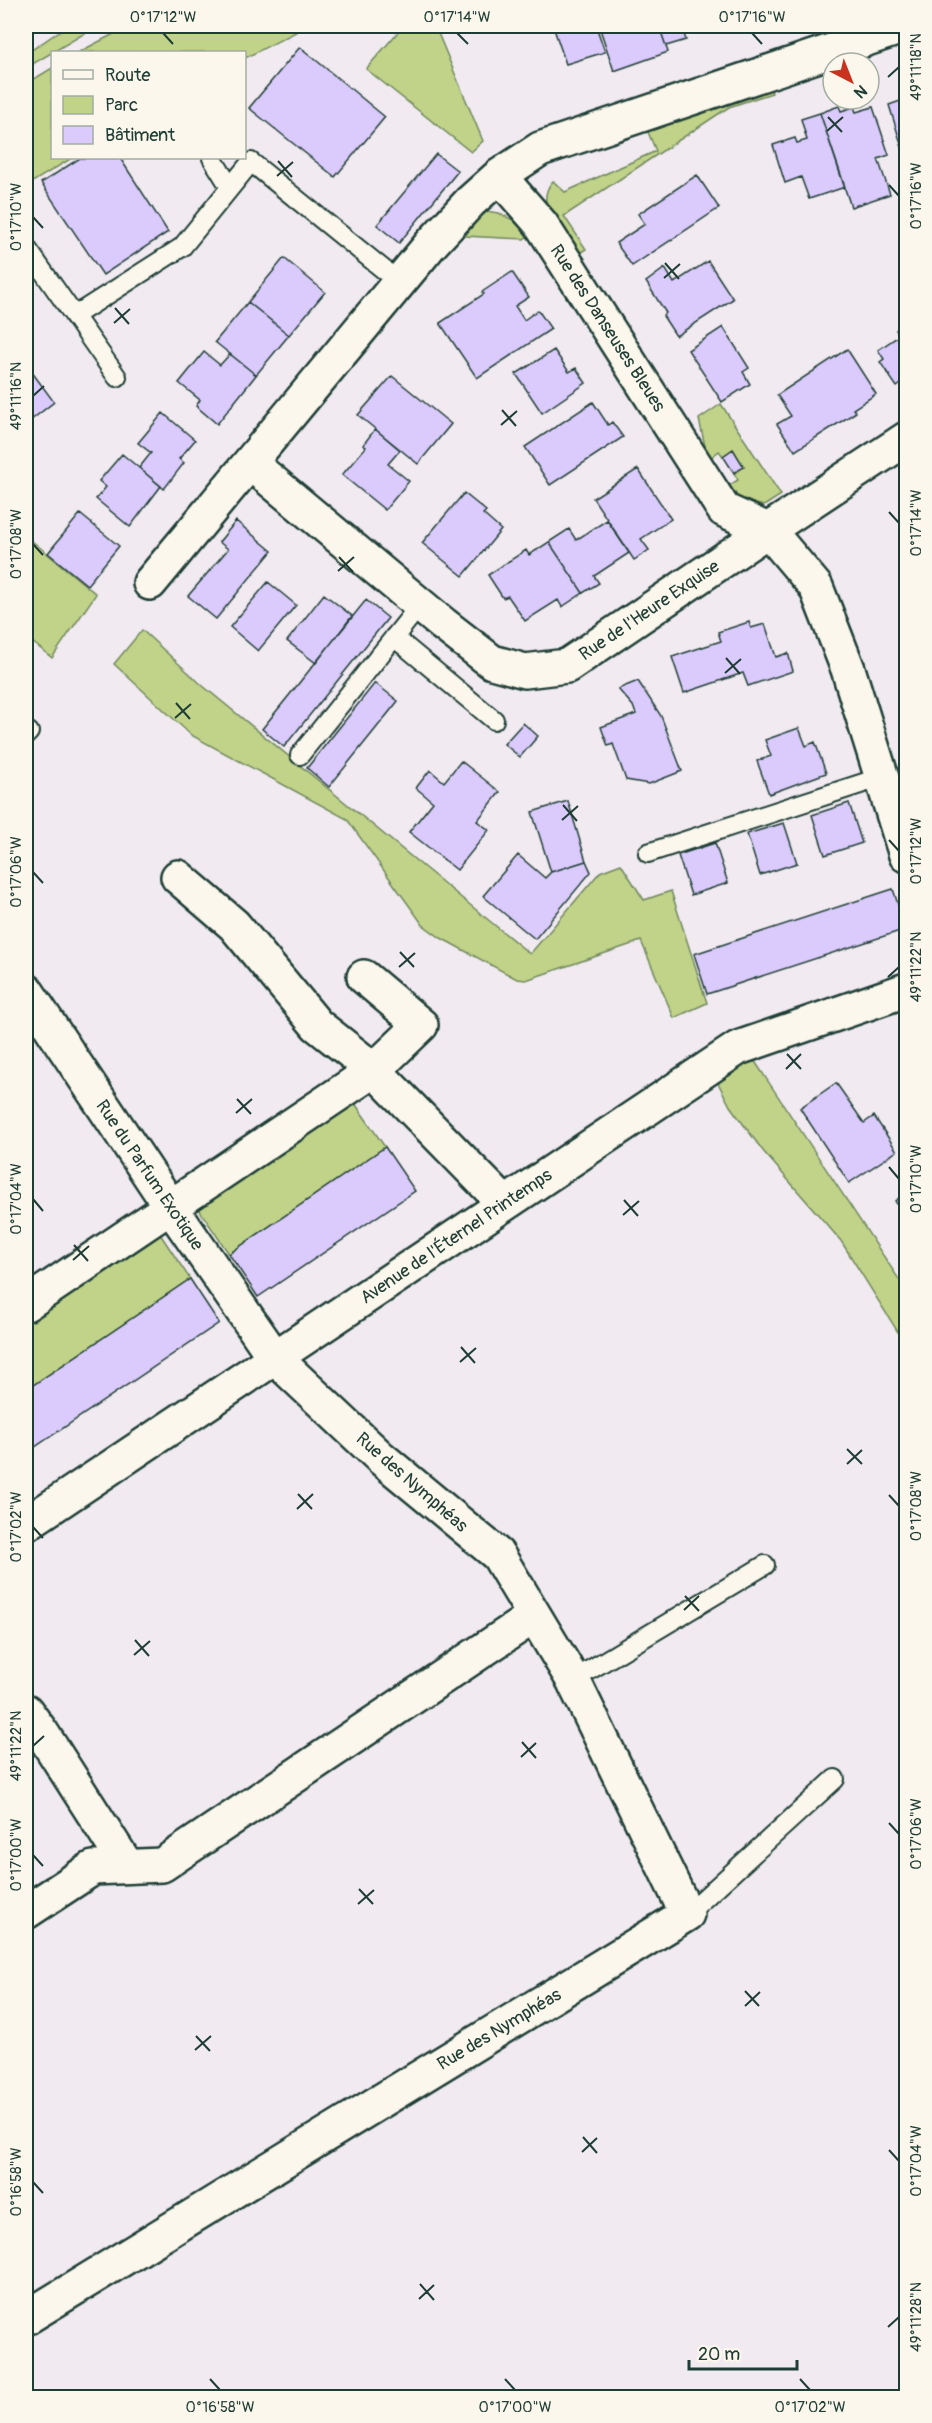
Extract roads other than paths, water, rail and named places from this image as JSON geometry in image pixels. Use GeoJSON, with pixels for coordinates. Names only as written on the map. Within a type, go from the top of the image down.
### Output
{"type":"FeatureCollection","features":[{"type":"Feature","properties":{"kind":"street"},"geometry":{"type":"LineString","coordinates":[[150,583],[399,282],[462,211],[499,176],[540,149],[905,26]]}},
{"type":"Feature","properties":{"kind":"street","name":"Rue des Danseuses Bleues"},"geometry":{"type":"LineString","coordinates":[[499,176],[541,224],[724,510],[768,530],[816,587],[848,669],[906,855]]}},
{"type":"Feature","properties":{"kind":"street","name":"Rue de l'Heure Exquise"},"geometry":{"type":"LineString","coordinates":[[249,463],[492,662],[525,671],[567,666],[906,439]]}},
{"type":"Feature","properties":{"kind":"street"},"geometry":{"type":"LineString","coordinates":[[178,877],[234,925],[317,1025],[374,1070],[504,1203]]}},
{"type":"Feature","properties":{"kind":"street"},"geometry":{"type":"LineString","coordinates":[[26,1304],[374,1070],[421,1025],[364,978]]}},
{"type":"Feature","properties":{"kind":"street","name":"Rue du Parfum Exotique"},"geometry":{"type":"LineString","coordinates":[[26,990],[275,1358]]}},
{"type":"Feature","properties":{"kind":"street","name":"Avenue de l'Éternel Printemps"},"geometry":{"type":"LineString","coordinates":[[26,1524],[738,1048],[906,990]]}},
{"type":"Feature","properties":{"kind":"street","name":"Rue des Nymphéas"},"geometry":{"type":"LineString","coordinates":[[26,2318],[687,1914],[573,1680],[498,1555],[381,1458],[275,1358]]}},
{"type":"Feature","properties":{"kind":"street"},"geometry":{"type":"LineString","coordinates":[[26,1912],[93,1868],[162,1864],[534,1616]]}},
{"type":"Feature","properties":{"kind":"street"},"geometry":{"type":"LineString","coordinates":[[26,1711],[127,1866]]}},
{"type":"Feature","properties":{"kind":"lane"},"geometry":{"type":"LineString","coordinates":[[213,159],[230,187]]}},
{"type":"Feature","properties":{"kind":"lane"},"geometry":{"type":"LineString","coordinates":[[74,316],[182,247],[251,162],[399,282]]}},
{"type":"Feature","properties":{"kind":"lane"},"geometry":{"type":"LineString","coordinates":[[26,247],[117,377]]}},
{"type":"Feature","properties":{"kind":"lane"},"geometry":{"type":"LineString","coordinates":[[300,755],[420,605]]}},
{"type":"Feature","properties":{"kind":"lane"},"geometry":{"type":"LineString","coordinates":[[393,637],[494,720]]}},
{"type":"Feature","properties":{"kind":"lane"},"geometry":{"type":"LineString","coordinates":[[648,853],[882,777]]}},
{"type":"Feature","properties":{"kind":"lane"},"geometry":{"type":"LineString","coordinates":[[573,1680],[765,1565]]}},
{"type":"Feature","properties":{"kind":"lane"},"geometry":{"type":"LineString","coordinates":[[687,1914],[835,1779]]}}]}
